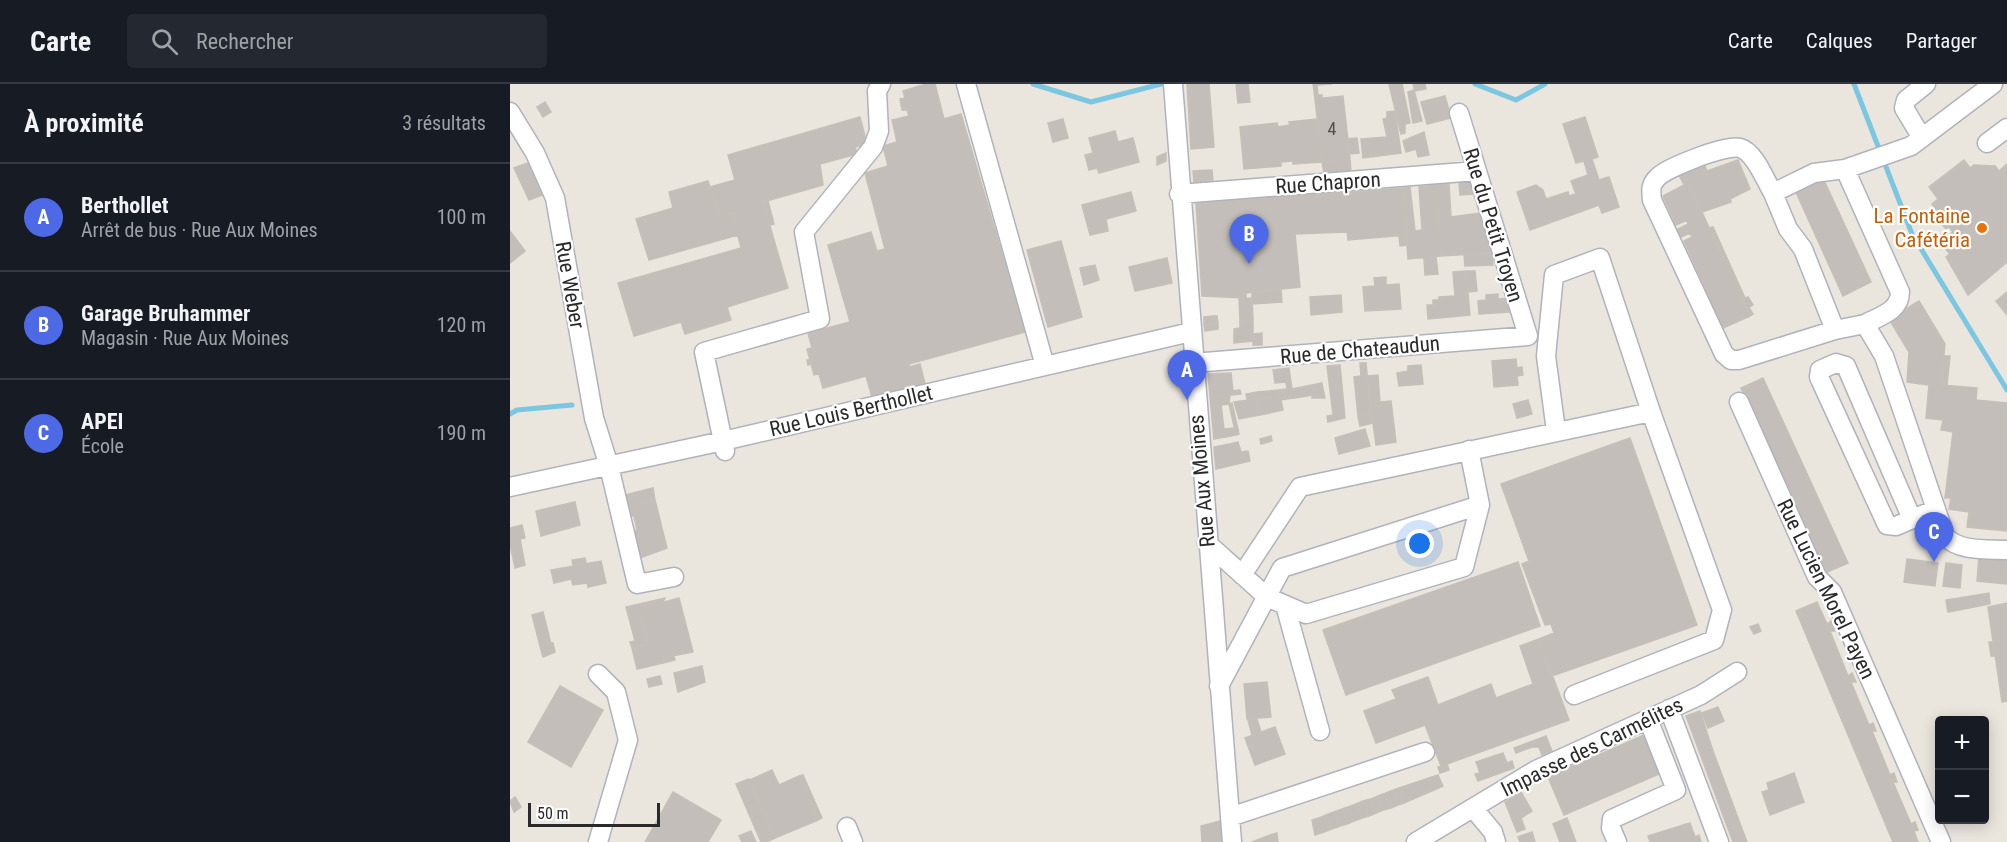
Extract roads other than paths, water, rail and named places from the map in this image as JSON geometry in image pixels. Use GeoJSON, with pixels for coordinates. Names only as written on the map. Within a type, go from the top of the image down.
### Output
{"type":"FeatureCollection","features":[{"type":"Feature","properties":{"kind":"street"},"geometry":{"type":"LineString","coordinates":[[724,447],[704,352],[820,319],[804,232],[873,147],[879,131],[877,91],[881,84]]}},
{"type":"Feature","properties":{"kind":"street"},"geometry":{"type":"LineString","coordinates":[[966,84],[1046,366]]}},
{"type":"Feature","properties":{"kind":"street"},"geometry":{"type":"LineString","coordinates":[[1922,138],[1904,108],[1906,100],[1926,84]]}},
{"type":"Feature","properties":{"kind":"street"},"geometry":{"type":"LineString","coordinates":[[1773,193],[1814,173],[1832,168],[1845,169],[1911,146],[1993,84]]}},
{"type":"Feature","properties":{"kind":"street"},"geometry":{"type":"LineString","coordinates":[[2003,84],[2007,90]]}},
{"type":"Feature","properties":{"kind":"street","name":"Rue Aux Moines"},"geometry":{"type":"LineString","coordinates":[[1173,87],[1179,194],[1232,842]]}},
{"type":"Feature","properties":{"kind":"street","name":"Rue Weber"},"geometry":{"type":"LineString","coordinates":[[510,112],[535,153],[555,198],[594,418],[609,466],[637,584],[674,577]]}},
{"type":"Feature","properties":{"kind":"street","name":"Rue du Petit Troyen"},"geometry":{"type":"LineString","coordinates":[[1459,113],[1528,336]]}},
{"type":"Feature","properties":{"kind":"street"},"geometry":{"type":"LineString","coordinates":[[1987,143],[2007,128]]}},
{"type":"Feature","properties":{"kind":"street"},"geometry":{"type":"LineString","coordinates":[[1835,330],[1803,249],[1788,229],[1773,193],[1750,156],[1741,148],[1725,147],[1658,176],[1651,187],[1652,200],[1724,354],[1731,360],[1864,324],[1895,308],[1900,302],[1900,292],[1845,169]]}},
{"type":"Feature","properties":{"kind":"street","name":"Rue Chapron"},"geometry":{"type":"LineString","coordinates":[[1179,194],[1477,171]]}},
{"type":"Feature","properties":{"kind":"street"},"geometry":{"type":"LineString","coordinates":[[1556,431],[1546,356],[1554,275],[1600,258],[1651,412],[1722,610],[1714,640],[1574,695]]}},
{"type":"Feature","properties":{"kind":"street"},"geometry":{"type":"LineString","coordinates":[[1864,324],[1884,356],[1945,536],[1951,543],[2007,550]]}},
{"type":"Feature","properties":{"kind":"street","name":"Rue Louis Berthollet"},"geometry":{"type":"LineString","coordinates":[[510,487],[609,466],[724,447],[1191,332]]}},
{"type":"Feature","properties":{"kind":"street","name":"Rue de Chateaudun"},"geometry":{"type":"LineString","coordinates":[[1193,363],[1528,336]]}},
{"type":"Feature","properties":{"kind":"street"},"geometry":{"type":"LineString","coordinates":[[1912,519],[1846,366],[1836,363],[1820,370],[1819,377],[1887,525],[1896,526],[1936,509]]}},
{"type":"Feature","properties":{"kind":"street","name":"Rue Lucien Morel Payen"},"geometry":{"type":"LineString","coordinates":[[1738,402],[1817,577],[1832,592],[1941,842]]}},
{"type":"Feature","properties":{"kind":"street"},"geometry":{"type":"LineString","coordinates":[[1242,575],[1300,487],[1651,412]]}},
{"type":"Feature","properties":{"kind":"street"},"geometry":{"type":"LineString","coordinates":[[1207,543],[1267,597],[1306,614],[1464,567],[1480,505],[1469,450]]}},
{"type":"Feature","properties":{"kind":"street"},"geometry":{"type":"LineString","coordinates":[[1219,687],[1282,568],[1480,505]]}},
{"type":"Feature","properties":{"kind":"street"},"geometry":{"type":"LineString","coordinates":[[1285,605],[1320,731]]}},
{"type":"Feature","properties":{"kind":"street","name":"Impasse des Carmélites"},"geometry":{"type":"LineString","coordinates":[[1416,842],[1536,770],[1701,694],[1737,672]]}},
{"type":"Feature","properties":{"kind":"street"},"geometry":{"type":"LineString","coordinates":[[598,674],[616,692],[628,740],[598,842]]}},
{"type":"Feature","properties":{"kind":"street"},"geometry":{"type":"LineString","coordinates":[[1669,709],[1719,842]]}},
{"type":"Feature","properties":{"kind":"street"},"geometry":{"type":"LineString","coordinates":[[1617,842],[1611,828],[1612,819],[1676,790],[1648,719]]}},
{"type":"Feature","properties":{"kind":"street"},"geometry":{"type":"LineString","coordinates":[[1230,817],[1425,752]]}},
{"type":"Feature","properties":{"kind":"street"},"geometry":{"type":"LineString","coordinates":[[1473,808],[1493,832],[1496,842]]}},
{"type":"Feature","properties":{"kind":"waterway"},"geometry":{"type":"LineString","coordinates":[[1033,84],[1091,102],[1161,84]]}},
{"type":"Feature","properties":{"kind":"waterway"},"geometry":{"type":"LineString","coordinates":[[1475,84],[1516,100],[1545,84]]}},
{"type":"Feature","properties":{"kind":"waterway"},"geometry":{"type":"LineString","coordinates":[[1854,84],[1912,234],[2007,390]]}},
{"type":"Feature","properties":{"kind":"waterway"},"geometry":{"type":"LineString","coordinates":[[510,414],[517,410],[572,405]]}},
{"type":"Feature","properties":{"kind":"place","name":"La Fontaine Cafétéria"},"geometry":{"type":"Point","coordinates":[1982,228]}},
{"type":"Feature","properties":{"kind":"place","name":"Garage Bruhammer"},"geometry":{"type":"Point","coordinates":[1249,264]}},
{"type":"Feature","properties":{"kind":"place","name":"Berthollet"},"geometry":{"type":"Point","coordinates":[1187,400]}},
{"type":"Feature","properties":{"kind":"place","name":"APEI"},"geometry":{"type":"Point","coordinates":[1934,562]}}]}
